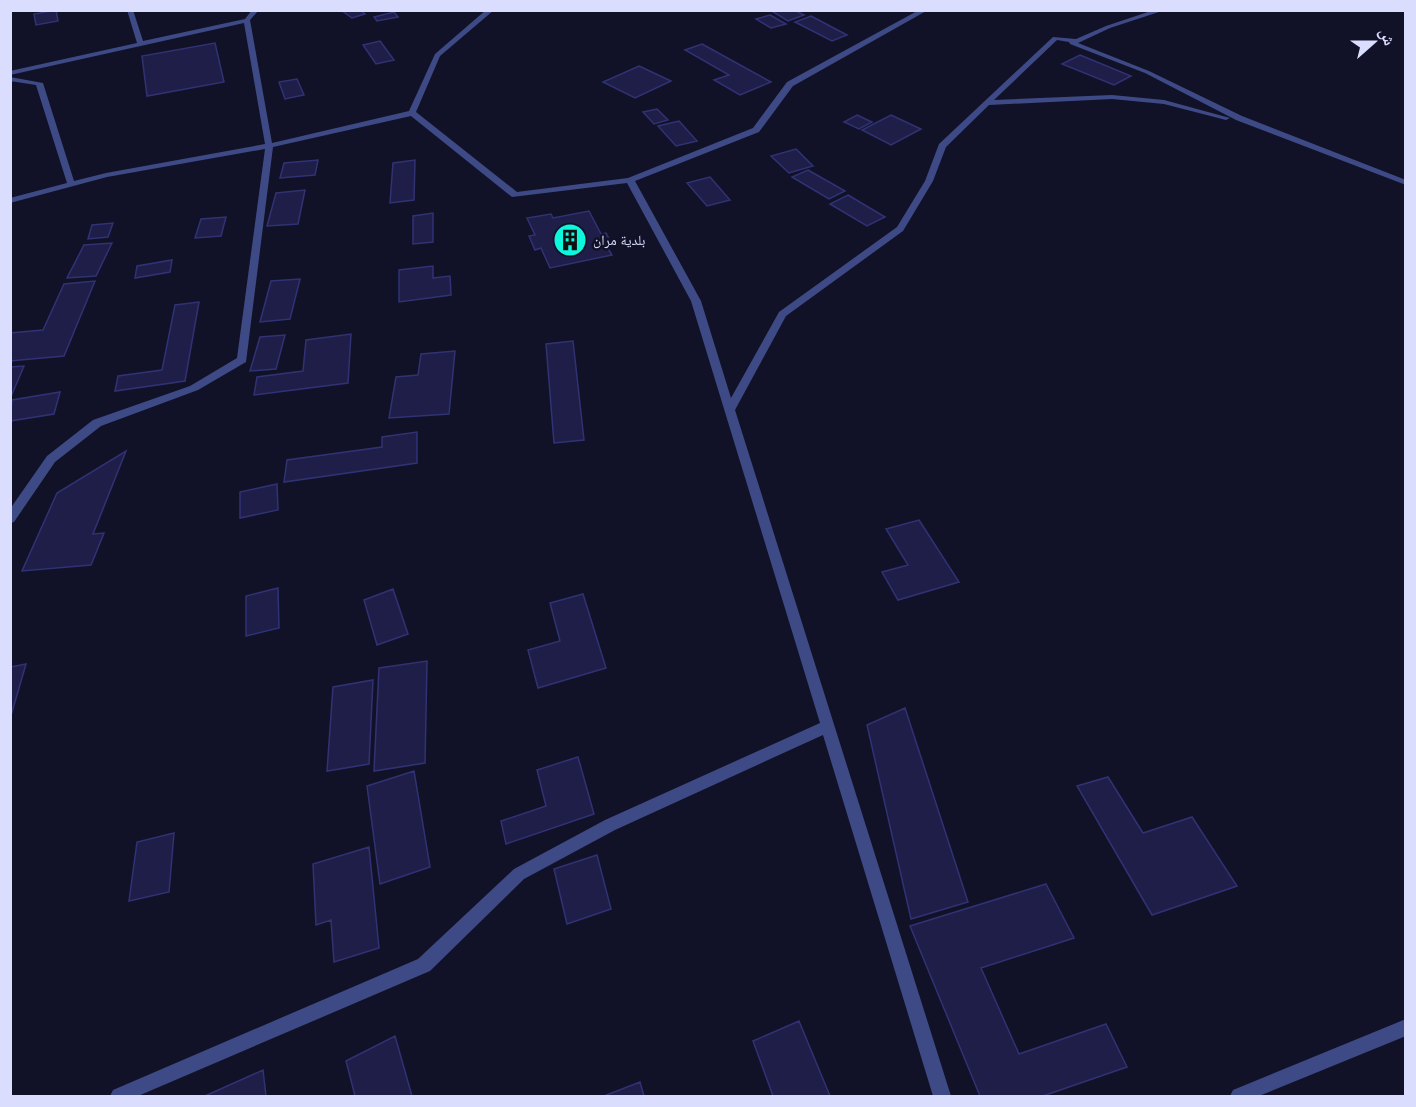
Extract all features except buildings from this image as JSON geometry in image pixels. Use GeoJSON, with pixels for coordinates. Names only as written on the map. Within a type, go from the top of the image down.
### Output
{"type":"FeatureCollection","features":[{"type":"Feature","properties":{"kind":"street"},"geometry":{"type":"LineString","coordinates":[[130,10],[141,44]]}},
{"type":"Feature","properties":{"kind":"street"},"geometry":{"type":"LineString","coordinates":[[10,73],[248,20],[256,10]]}},
{"type":"Feature","properties":{"kind":"street"},"geometry":{"type":"LineString","coordinates":[[412,112],[437,55],[491,10]]}},
{"type":"Feature","properties":{"kind":"street"},"geometry":{"type":"LineString","coordinates":[[412,112],[515,195],[630,180],[756,130],[790,84],[925,10]]}},
{"type":"Feature","properties":{"kind":"street"},"geometry":{"type":"LineString","coordinates":[[1162,10],[1107,27],[1072,43],[1147,72],[1260,126],[1406,183]]}},
{"type":"Feature","properties":{"kind":"street"},"geometry":{"type":"LineString","coordinates":[[10,519],[51,459],[97,423],[194,388],[242,360],[269,146],[248,20]]}},
{"type":"Feature","properties":{"kind":"street"},"geometry":{"type":"LineString","coordinates":[[730,410],[782,314],[900,229],[929,181],[942,146],[1055,38],[1076,41]]}},
{"type":"Feature","properties":{"kind":"street"},"geometry":{"type":"LineString","coordinates":[[10,79],[39,83],[71,184]]}},
{"type":"Feature","properties":{"kind":"street"},"geometry":{"type":"LineString","coordinates":[[987,103],[1112,97],[1164,102],[1260,126]]}},
{"type":"Feature","properties":{"kind":"street"},"geometry":{"type":"LineString","coordinates":[[10,201],[106,175],[269,146],[412,112]]}},
{"type":"Feature","properties":{"kind":"street"},"geometry":{"type":"LineString","coordinates":[[630,180],[696,301],[942,1096]]}},
{"type":"Feature","properties":{"kind":"street"},"geometry":{"type":"LineString","coordinates":[[119,1096],[424,965],[519,874],[610,825],[828,726]]}},
{"type":"Feature","properties":{"kind":"street"},"geometry":{"type":"LineString","coordinates":[[1239,1096],[1406,1027]]}},
{"type":"Feature","properties":{"kind":"place","name":"بلدية مران"},"geometry":{"type":"Point","coordinates":[570,240]}}]}
